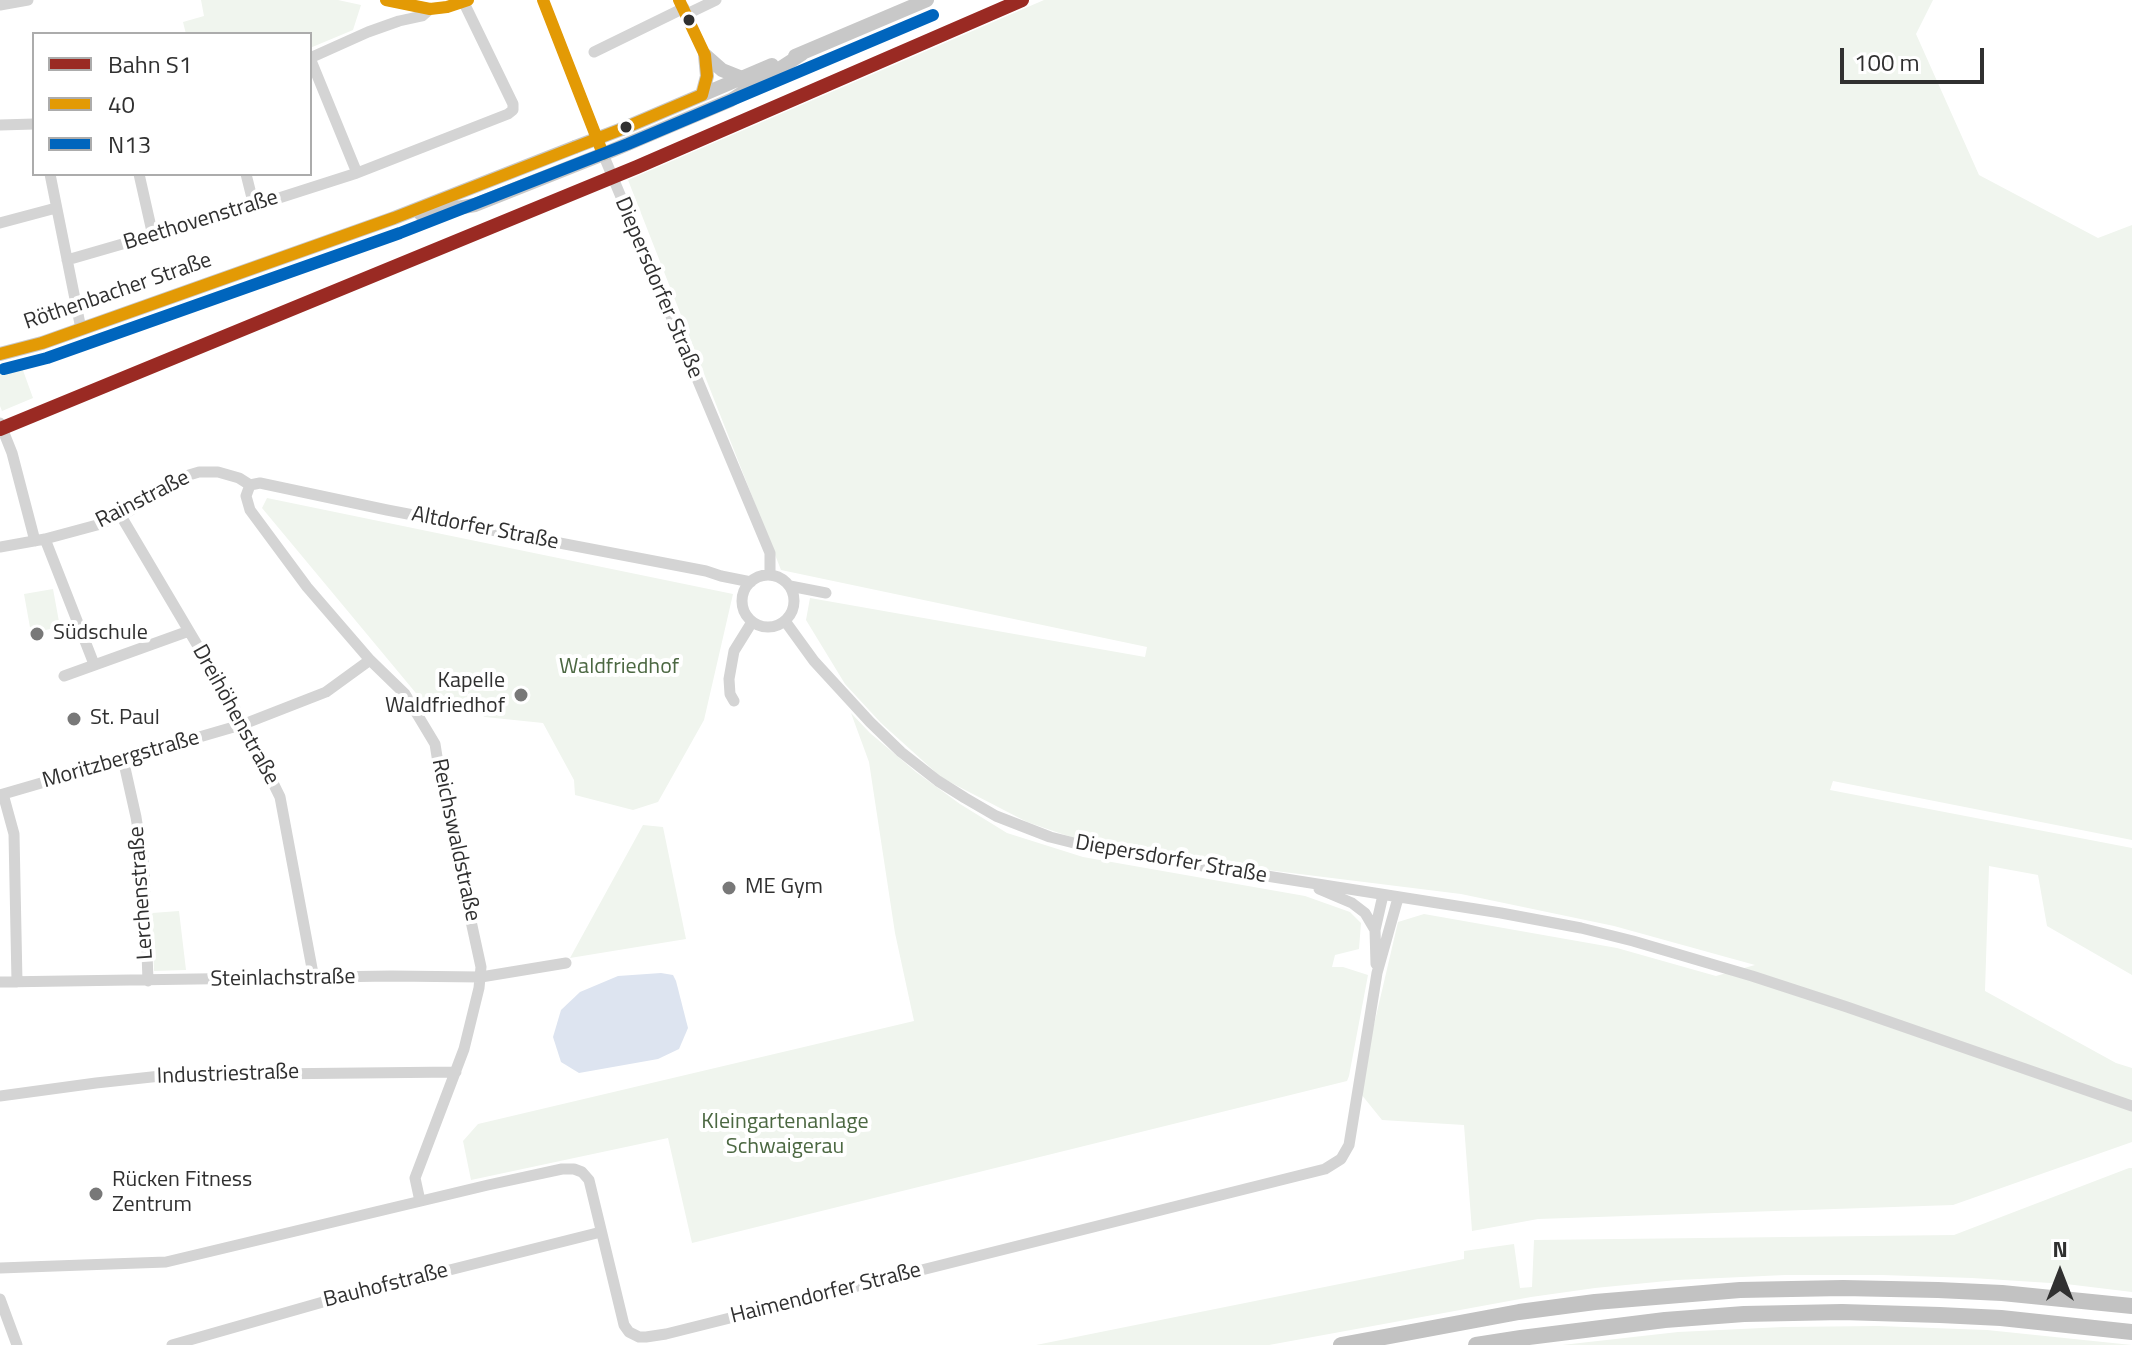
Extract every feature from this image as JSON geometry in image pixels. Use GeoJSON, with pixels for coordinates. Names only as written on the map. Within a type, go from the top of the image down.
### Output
{"type":"FeatureCollection","features":[{"type":"Feature","properties":{"kind":"highway"},"geometry":{"type":"LineString","coordinates":[[1341,1345],[1519,1312],[1595,1302],[1740,1290],[1938,1290],[2132,1306]]}},
{"type":"Feature","properties":{"kind":"highway"},"geometry":{"type":"LineString","coordinates":[[1476,1345],[1651,1322],[1744,1314],[1842,1312],[2001,1318],[2132,1332]]}},
{"type":"Feature","properties":{"kind":"main road"},"geometry":{"type":"LineString","coordinates":[[394,218],[622,129],[927,0]]}},
{"type":"Feature","properties":{"kind":"main road"},"geometry":{"type":"LineString","coordinates":[[394,218],[475,205],[603,154],[731,100],[802,54]]}},
{"type":"Feature","properties":{"kind":"main road"},"geometry":{"type":"LineString","coordinates":[[705,55],[722,70],[742,78]]}},
{"type":"Feature","properties":{"kind":"main road"},"geometry":{"type":"LineString","coordinates":[[702,95],[707,76],[705,55]]}},
{"type":"Feature","properties":{"kind":"main road","name":"Röthenbacher Straße"},"geometry":{"type":"LineString","coordinates":[[0,354],[42,343],[394,218]]}},
{"type":"Feature","properties":{"kind":"street"},"geometry":{"type":"LineString","coordinates":[[0,5],[28,0]]}},
{"type":"Feature","properties":{"kind":"street"},"geometry":{"type":"LineString","coordinates":[[386,0],[430,9],[466,1]]}},
{"type":"Feature","properties":{"kind":"street","name":"Diepersdorfer Straße"},"geometry":{"type":"LineString","coordinates":[[543,0],[603,154],[770,553],[770,575]]}},
{"type":"Feature","properties":{"kind":"street"},"geometry":{"type":"LineString","coordinates":[[594,52],[683,7],[716,0]]}},
{"type":"Feature","properties":{"kind":"street","name":"Beethovenstraße"},"geometry":{"type":"LineString","coordinates":[[67,260],[357,173],[508,114],[513,110],[512,102],[466,1]]}},
{"type":"Feature","properties":{"kind":"street"},"geometry":{"type":"LineString","coordinates":[[683,7],[705,55]]}},
{"type":"Feature","properties":{"kind":"street"},"geometry":{"type":"LineString","coordinates":[[312,57],[378,28],[422,16],[430,9]]}},
{"type":"Feature","properties":{"kind":"street"},"geometry":{"type":"LineString","coordinates":[[312,63],[357,173]]}},
{"type":"Feature","properties":{"kind":"street"},"geometry":{"type":"LineString","coordinates":[[0,125],[32,124]]}},
{"type":"Feature","properties":{"kind":"street"},"geometry":{"type":"LineString","coordinates":[[50,176],[81,329]]}},
{"type":"Feature","properties":{"kind":"street"},"geometry":{"type":"LineString","coordinates":[[139,176],[153,236]]}},
{"type":"Feature","properties":{"kind":"street"},"geometry":{"type":"LineString","coordinates":[[246,176],[254,206]]}},
{"type":"Feature","properties":{"kind":"street"},"geometry":{"type":"LineString","coordinates":[[0,223],[56,208]]}},
{"type":"Feature","properties":{"kind":"street"},"geometry":{"type":"LineString","coordinates":[[0,423],[40,540],[94,664]]}},
{"type":"Feature","properties":{"kind":"street","name":"Rainstraße"},"geometry":{"type":"LineString","coordinates":[[0,547],[81,531],[121,516],[199,472],[218,472],[250,485]]}},
{"type":"Feature","properties":{"kind":"street","name":"Altdorfer Straße"},"geometry":{"type":"LineString","coordinates":[[250,485],[260,483],[751,582]]}},
{"type":"Feature","properties":{"kind":"street","name":"Reichswaldstraße"},"geometry":{"type":"LineString","coordinates":[[250,485],[246,496],[250,510],[307,587],[370,660],[405,694],[435,744],[481,977],[464,1049],[415,1178],[420,1201]]}},
{"type":"Feature","properties":{"kind":"street","name":"Dreihöhenstraße"},"geometry":{"type":"LineString","coordinates":[[121,516],[244,724],[280,797],[314,979]]}},
{"type":"Feature","properties":{"kind":"street"},"geometry":{"type":"LineString","coordinates":[[770,575],[790,586],[826,593],[812,596],[794,608],[785,621],[769,627],[760,626],[746,615],[744,592],[757,578],[770,575]]}},
{"type":"Feature","properties":{"kind":"street"},"geometry":{"type":"LineString","coordinates":[[721,576],[743,599]]}},
{"type":"Feature","properties":{"kind":"street"},"geometry":{"type":"LineString","coordinates":[[790,586],[794,608]]}},
{"type":"Feature","properties":{"kind":"street","name":"Diepersdorfer Straße"},"geometry":{"type":"LineString","coordinates":[[785,621],[814,661],[901,752],[938,781],[996,816],[1050,837],[1102,850],[1581,928],[1660,948],[1834,1003],[2132,1106]]}},
{"type":"Feature","properties":{"kind":"street"},"geometry":{"type":"LineString","coordinates":[[734,701],[729,679],[734,651],[752,622]]}},
{"type":"Feature","properties":{"kind":"street"},"geometry":{"type":"LineString","coordinates":[[64,676],[189,631]]}},
{"type":"Feature","properties":{"kind":"street","name":"Moritzbergstraße"},"geometry":{"type":"LineString","coordinates":[[2,795],[244,724],[326,692],[370,660]]}},
{"type":"Feature","properties":{"kind":"street","name":"Lerchenstraße"},"geometry":{"type":"LineString","coordinates":[[123,759],[144,867],[148,981]]}},
{"type":"Feature","properties":{"kind":"street"},"geometry":{"type":"LineString","coordinates":[[2,795],[14,834],[17,982]]}},
{"type":"Feature","properties":{"kind":"street"},"geometry":{"type":"LineString","coordinates":[[1304,883],[1352,903],[1365,913],[1375,930]]}},
{"type":"Feature","properties":{"kind":"street","name":"Haimendorfer Straße"},"geometry":{"type":"LineString","coordinates":[[1377,973],[1375,930],[1383,895]]}},
{"type":"Feature","properties":{"kind":"street","name":"Haimendorfer Straße"},"geometry":{"type":"LineString","coordinates":[[0,1268],[166,1262],[420,1201],[562,1169],[574,1169],[589,1180],[624,1325],[629,1332],[646,1337],[1325,1169],[1341,1159],[1349,1145],[1377,973],[1398,898]]}},
{"type":"Feature","properties":{"kind":"street","name":"Steinlachstraße"},"geometry":{"type":"LineString","coordinates":[[0,982],[481,977],[566,963]]}},
{"type":"Feature","properties":{"kind":"street","name":"Industriestraße"},"geometry":{"type":"LineString","coordinates":[[0,1096],[170,1075],[456,1072]]}},
{"type":"Feature","properties":{"kind":"street","name":"Bauhofstraße"},"geometry":{"type":"LineString","coordinates":[[172,1345],[330,1300],[601,1232]]}},
{"type":"Feature","properties":{"kind":"street"},"geometry":{"type":"LineString","coordinates":[[0,1299],[17,1345]]}},
{"type":"Feature","properties":{"kind":"green space"},"geometry":{"type":"Polygon","coordinates":[[[201,0],[338,0],[361,5],[353,30],[312,47],[312,32],[186,32],[183,22],[204,16],[201,0]]]}},
{"type":"Feature","properties":{"kind":"green space"},"geometry":{"type":"Polygon","coordinates":[[[1044,0],[1933,0],[1916,34],[1979,175],[2098,238],[2132,225],[2132,840],[1833,781],[1830,790],[2132,848],[2132,975],[2047,926],[2038,875],[1989,866],[1985,991],[2116,1063],[2132,1068],[2132,1142],[1953,1205],[1538,1219],[1472,1231],[1464,1125],[1382,1120],[1361,1094],[1366,1059],[1398,922],[1424,914],[1617,948],[1716,976],[1755,965],[1614,926],[1461,894],[1243,867],[1096,844],[1027,822],[942,778],[881,723],[845,684],[806,620],[810,598],[1145,657],[1147,647],[781,570],[628,180],[1044,0]]]}},
{"type":"Feature","properties":{"kind":"green space"},"geometry":{"type":"Polygon","coordinates":[[[20,362],[33,398],[2,411],[0,367],[20,362]]]}},
{"type":"Feature","properties":{"kind":"green space","name":"Waldfriedhof"},"geometry":{"type":"Polygon","coordinates":[[[267,498],[733,594],[704,720],[658,802],[633,810],[575,795],[574,780],[543,723],[485,717],[442,695],[425,704],[262,508],[267,498]]]}},
{"type":"Feature","properties":{"kind":"green space"},"geometry":{"type":"Polygon","coordinates":[[[53,589],[60,627],[31,633],[24,594],[53,589]]]}},
{"type":"Feature","properties":{"kind":"green space","name":"Kleingartenanlage Schwaigerau"},"geometry":{"type":"Polygon","coordinates":[[[851,713],[916,772],[1007,833],[1083,857],[1305,896],[1350,912],[1361,923],[1359,949],[1335,955],[1332,967],[1368,975],[1347,1081],[692,1243],[668,1138],[471,1180],[463,1141],[478,1124],[914,1021],[895,933],[869,762],[851,713]]]}},
{"type":"Feature","properties":{"kind":"green space"},"geometry":{"type":"Polygon","coordinates":[[[643,825],[663,827],[686,939],[570,958],[643,825]]]}},
{"type":"Feature","properties":{"kind":"green space"},"geometry":{"type":"Polygon","coordinates":[[[179,911],[186,970],[154,971],[152,913],[179,911]]]}},
{"type":"Feature","properties":{"kind":"green space"},"geometry":{"type":"Polygon","coordinates":[[[2132,1168],[2132,1292],[2066,1284],[1882,1275],[1677,1280],[1531,1297],[1269,1345],[1036,1345],[1464,1259],[1464,1251],[1514,1244],[1520,1288],[1532,1287],[1534,1240],[1954,1235],[2132,1168]]]}},
{"type":"Feature","properties":{"kind":"green space"},"geometry":{"type":"Polygon","coordinates":[[[1878,1326],[1987,1330],[2132,1345],[1562,1345],[1678,1332],[1878,1326]]]}},
{"type":"Feature","properties":{"kind":"shaded area"},"geometry":{"type":"Polygon","coordinates":[[[673,975],[676,981],[688,1028],[679,1049],[658,1059],[579,1073],[561,1062],[553,1037],[561,1010],[580,992],[618,976],[673,975]]]}},
{"type":"Feature","properties":{"kind":"rail line","name":"S1"},"geometry":{"type":"LineString","coordinates":[[0,429],[637,167],[1022,0]]}},
{"type":"Feature","properties":{"kind":"transit line","name":"40"},"geometry":{"type":"LineString","coordinates":[[386,0],[430,9],[468,0]]}},
{"type":"Feature","properties":{"kind":"transit line","name":"40"},"geometry":{"type":"LineString","coordinates":[[543,0],[603,154]]}},
{"type":"Feature","properties":{"kind":"transit line","name":"40"},"geometry":{"type":"LineString","coordinates":[[679,0],[705,55],[707,76],[702,95]]}},
{"type":"Feature","properties":{"kind":"transit line","name":"N13"},"geometry":{"type":"LineString","coordinates":[[4,369],[47,358],[400,233],[628,144],[933,15]]}},
{"type":"Feature","properties":{"kind":"transit line","name":"40"},"geometry":{"type":"LineString","coordinates":[[0,354],[42,343],[394,218],[702,95]]}},
{"type":"Feature","properties":{"kind":"place","name":"Südschule"},"geometry":{"type":"Point","coordinates":[37,634]}},
{"type":"Feature","properties":{"kind":"place","name":"Kapelle Waldfriedhof"},"geometry":{"type":"Point","coordinates":[521,695]}},
{"type":"Feature","properties":{"kind":"place","name":"St. Paul"},"geometry":{"type":"Point","coordinates":[74,719]}},
{"type":"Feature","properties":{"kind":"place","name":"ME Gym"},"geometry":{"type":"Point","coordinates":[729,888]}},
{"type":"Feature","properties":{"kind":"place","name":"Rücken Fitness Zentrum"},"geometry":{"type":"Point","coordinates":[96,1194]}}]}
